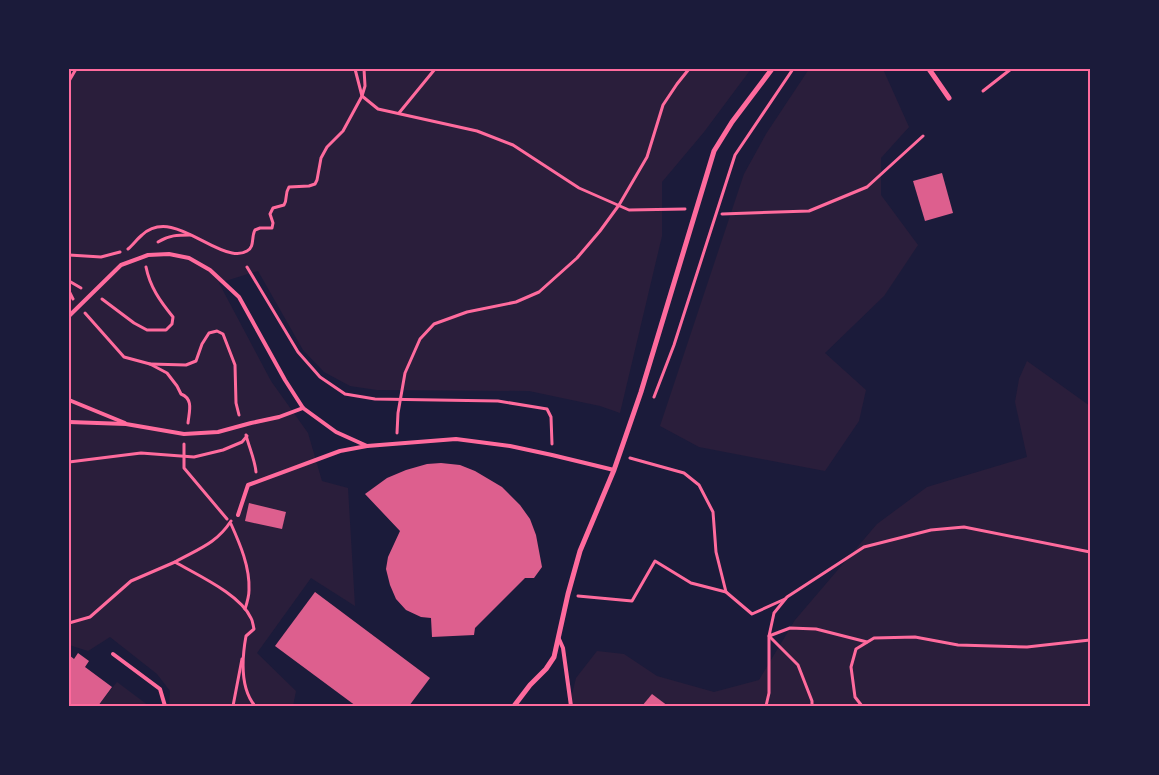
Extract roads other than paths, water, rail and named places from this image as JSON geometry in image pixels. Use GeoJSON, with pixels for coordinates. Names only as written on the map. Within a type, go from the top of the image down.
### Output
{"type":"FeatureCollection","features":[{"type":"Feature","properties":{"kind":"street"},"geometry":{"type":"LineString","coordinates":[[514,706],[554,657],[580,551],[614,470],[641,392],[698,209],[714,151],[732,122],[772,69]]}},
{"type":"Feature","properties":{"kind":"street"},"geometry":{"type":"LineString","coordinates":[[929,69],[949,98]]}},
{"type":"Feature","properties":{"kind":"lane"},"geometry":{"type":"LineString","coordinates":[[69,316],[121,265],[148,255],[168,254],[189,258],[210,270],[239,296],[303,408],[336,432],[367,446]]}},
{"type":"Feature","properties":{"kind":"lane"},"geometry":{"type":"LineString","coordinates":[[69,400],[130,425]]}},
{"type":"Feature","properties":{"kind":"lane"},"geometry":{"type":"LineString","coordinates":[[69,422],[130,425],[186,434],[218,432],[279,418],[303,408]]}},
{"type":"Feature","properties":{"kind":"lane"},"geometry":{"type":"LineString","coordinates":[[238,515],[248,485],[340,451],[367,446],[456,439],[510,446],[614,470]]}},
{"type":"Feature","properties":{"kind":"lane"},"geometry":{"type":"LineString","coordinates":[[558,637],[563,648],[571,706]]}},
{"type":"Feature","properties":{"kind":"lane"},"geometry":{"type":"LineString","coordinates":[[113,654],[160,689],[165,706]]}}]}
